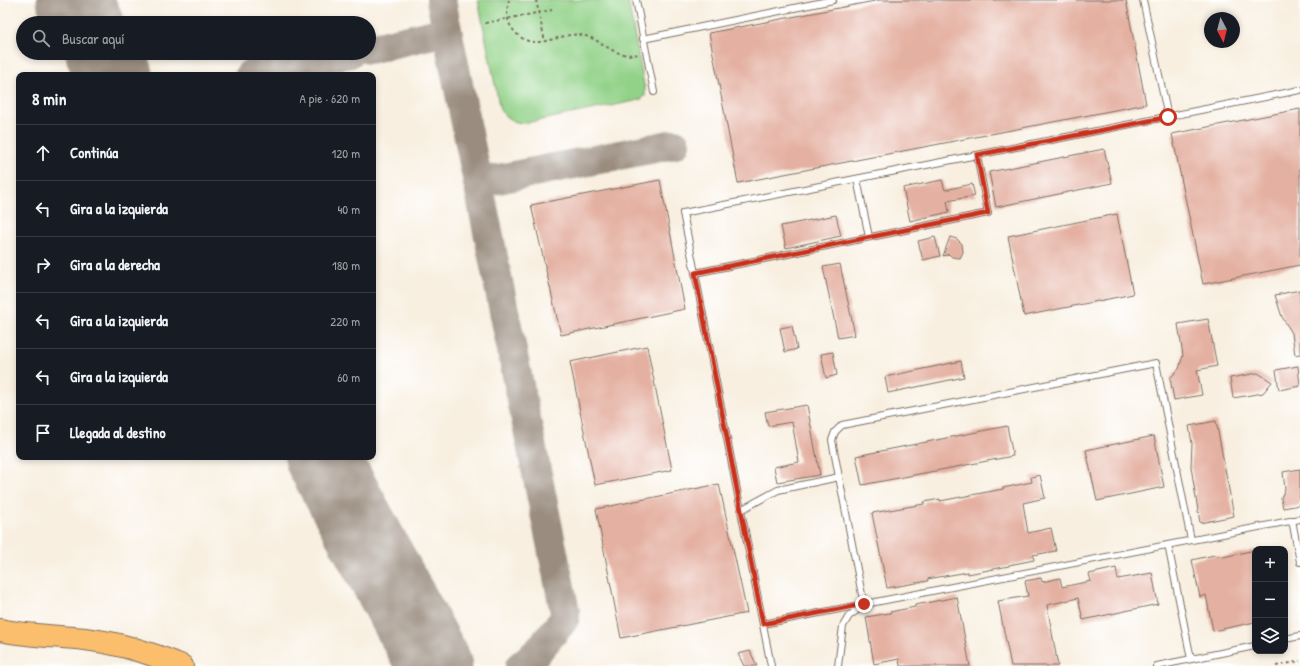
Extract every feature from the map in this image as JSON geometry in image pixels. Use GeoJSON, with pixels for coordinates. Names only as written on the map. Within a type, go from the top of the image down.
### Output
{"type":"FeatureCollection","features":[{"type":"Feature","properties":{"kind":"highway"},"geometry":{"type":"LineString","coordinates":[[0,630],[29,635],[84,639],[115,644],[148,653],[182,666]]}},
{"type":"Feature","properties":{"kind":"lane"},"geometry":{"type":"LineString","coordinates":[[636,0],[654,92]]}},
{"type":"Feature","properties":{"kind":"lane"},"geometry":{"type":"LineString","coordinates":[[643,39],[833,0]]}},
{"type":"Feature","properties":{"kind":"lane"},"geometry":{"type":"LineString","coordinates":[[1143,0],[1168,117]]}},
{"type":"Feature","properties":{"kind":"lane"},"geometry":{"type":"LineString","coordinates":[[771,666],[683,214],[1300,90]]}},
{"type":"Feature","properties":{"kind":"lane"},"geometry":{"type":"LineString","coordinates":[[695,273],[988,213],[977,155]]}},
{"type":"Feature","properties":{"kind":"lane"},"geometry":{"type":"LineString","coordinates":[[857,179],[869,237]]}},
{"type":"Feature","properties":{"kind":"lane"},"geometry":{"type":"LineString","coordinates":[[864,604],[832,440],[835,432],[842,425],[1156,363],[1192,540]]}},
{"type":"Feature","properties":{"kind":"lane"},"geometry":{"type":"LineString","coordinates":[[741,510],[778,490],[839,477]]}},
{"type":"Feature","properties":{"kind":"lane"},"geometry":{"type":"LineString","coordinates":[[763,624],[1300,519]]}},
{"type":"Feature","properties":{"kind":"lane"},"geometry":{"type":"LineString","coordinates":[[1292,520],[1300,562]]}},
{"type":"Feature","properties":{"kind":"lane"},"geometry":{"type":"LineString","coordinates":[[1168,545],[1191,659]]}},
{"type":"Feature","properties":{"kind":"lane"},"geometry":{"type":"LineString","coordinates":[[838,666],[843,626],[849,616],[864,604]]}},
{"type":"Feature","properties":{"kind":"lane"},"geometry":{"type":"LineString","coordinates":[[1288,639],[1300,636]]}},
{"type":"Feature","properties":{"kind":"lane"},"geometry":{"type":"LineString","coordinates":[[1157,666],[1252,647]]}},
{"type":"Feature","properties":{"kind":"path"},"geometry":{"type":"LineString","coordinates":[[509,0],[507,9],[511,28],[526,40],[545,42],[573,35],[592,38],[617,53],[625,55],[646,52]]}},
{"type":"Feature","properties":{"kind":"path"},"geometry":{"type":"LineString","coordinates":[[536,0],[545,42]]}},
{"type":"Feature","properties":{"kind":"path"},"geometry":{"type":"LineString","coordinates":[[485,23],[552,10]]}},
{"type":"Feature","properties":{"kind":"path"},"geometry":{"type":"LineString","coordinates":[[1276,666],[1300,661]]}},
{"type":"Feature","properties":{"kind":"green space"},"geometry":{"type":"Polygon","coordinates":[[[478,0],[628,0],[645,96],[640,100],[526,123],[511,120],[500,110],[478,0]]]}},
{"type":"Feature","properties":{"kind":"building"},"geometry":{"type":"Polygon","coordinates":[[[880,0],[1126,0],[1146,104],[738,183],[709,33],[880,0]]]}},
{"type":"Feature","properties":{"kind":"building"},"geometry":{"type":"Polygon","coordinates":[[[1300,109],[1300,265],[1203,284],[1172,134],[1300,109]]]}},
{"type":"Feature","properties":{"kind":"building"},"geometry":{"type":"Polygon","coordinates":[[[1104,149],[1112,183],[996,207],[989,172],[1104,149]]]}},
{"type":"Feature","properties":{"kind":"building"},"geometry":{"type":"Polygon","coordinates":[[[660,180],[685,309],[561,335],[531,205],[660,180]]]}},
{"type":"Feature","properties":{"kind":"building"},"geometry":{"type":"Polygon","coordinates":[[[942,180],[945,190],[972,184],[975,196],[947,201],[949,212],[910,221],[903,188],[942,180]]]}},
{"type":"Feature","properties":{"kind":"building"},"geometry":{"type":"Polygon","coordinates":[[[1117,214],[1133,294],[1024,316],[1008,236],[1117,214]]]}},
{"type":"Feature","properties":{"kind":"building"},"geometry":{"type":"Polygon","coordinates":[[[836,215],[841,236],[786,248],[781,226],[836,215]]]}},
{"type":"Feature","properties":{"kind":"building"},"geometry":{"type":"Polygon","coordinates":[[[935,237],[940,256],[923,260],[918,241],[935,237]]]}},
{"type":"Feature","properties":{"kind":"building"},"geometry":{"type":"Polygon","coordinates":[[[950,237],[957,239],[962,244],[963,252],[960,258],[952,257],[949,254],[943,256],[950,237]]]}},
{"type":"Feature","properties":{"kind":"building"},"geometry":{"type":"Polygon","coordinates":[[[840,264],[855,335],[838,338],[823,267],[840,264]]]}},
{"type":"Feature","properties":{"kind":"building"},"geometry":{"type":"Polygon","coordinates":[[[1300,290],[1300,354],[1295,355],[1292,333],[1282,317],[1275,295],[1300,290]]]}},
{"type":"Feature","properties":{"kind":"building"},"geometry":{"type":"Polygon","coordinates":[[[1208,319],[1217,366],[1197,370],[1202,395],[1174,400],[1170,378],[1179,369],[1183,355],[1178,324],[1208,319]]]}},
{"type":"Feature","properties":{"kind":"building"},"geometry":{"type":"Polygon","coordinates":[[[792,326],[797,349],[785,352],[780,328],[792,326]]]}},
{"type":"Feature","properties":{"kind":"building"},"geometry":{"type":"Polygon","coordinates":[[[647,346],[672,470],[595,485],[570,362],[647,346]]]}},
{"type":"Feature","properties":{"kind":"building"},"geometry":{"type":"Polygon","coordinates":[[[833,352],[837,375],[826,378],[821,354],[833,352]]]}},
{"type":"Feature","properties":{"kind":"building"},"geometry":{"type":"Polygon","coordinates":[[[961,361],[964,377],[888,393],[885,377],[961,361]]]}},
{"type":"Feature","properties":{"kind":"building"},"geometry":{"type":"Polygon","coordinates":[[[1298,366],[1300,386],[1279,390],[1276,370],[1298,366]]]}},
{"type":"Feature","properties":{"kind":"building"},"geometry":{"type":"Polygon","coordinates":[[[1258,373],[1272,382],[1263,393],[1233,398],[1230,378],[1258,373]]]}},
{"type":"Feature","properties":{"kind":"building"},"geometry":{"type":"Polygon","coordinates":[[[807,405],[820,475],[777,482],[774,467],[799,462],[792,422],[768,426],[765,412],[807,405]]]}},
{"type":"Feature","properties":{"kind":"building"},"geometry":{"type":"Polygon","coordinates":[[[1216,421],[1234,516],[1200,523],[1191,467],[1192,443],[1189,426],[1216,421]]]}},
{"type":"Feature","properties":{"kind":"building"},"geometry":{"type":"Polygon","coordinates":[[[1007,426],[1013,456],[862,485],[856,456],[1007,426]]]}},
{"type":"Feature","properties":{"kind":"building"},"geometry":{"type":"Polygon","coordinates":[[[1154,436],[1164,487],[1097,501],[1086,450],[1154,436]]]}},
{"type":"Feature","properties":{"kind":"building"},"geometry":{"type":"Polygon","coordinates":[[[1300,469],[1300,505],[1283,508],[1281,498],[1285,489],[1283,472],[1300,469]]]}},
{"type":"Feature","properties":{"kind":"building"},"geometry":{"type":"Polygon","coordinates":[[[1040,475],[1045,498],[1023,503],[1028,533],[1051,528],[1056,551],[1033,555],[1034,560],[1009,566],[968,574],[968,572],[927,579],[928,581],[887,588],[872,513],[924,504],[924,502],[940,499],[940,501],[1003,489],[1032,482],[1031,477],[1040,475]]]}},
{"type":"Feature","properties":{"kind":"building"},"geometry":{"type":"Polygon","coordinates":[[[719,484],[747,613],[621,638],[596,509],[719,484]]]}},
{"type":"Feature","properties":{"kind":"building"},"geometry":{"type":"Polygon","coordinates":[[[1252,551],[1252,623],[1213,631],[1206,595],[1200,597],[1192,560],[1214,555],[1223,557],[1252,551]]]}},
{"type":"Feature","properties":{"kind":"building"},"geometry":{"type":"Polygon","coordinates":[[[1116,568],[1118,579],[1152,573],[1158,604],[1083,620],[1078,598],[1047,605],[1058,666],[1011,666],[998,601],[1028,596],[1025,581],[1041,578],[1042,582],[1060,578],[1062,587],[1091,581],[1089,574],[1116,568]]]}},
{"type":"Feature","properties":{"kind":"building"},"geometry":{"type":"Polygon","coordinates":[[[957,597],[970,666],[900,666],[899,659],[874,664],[866,617],[890,613],[915,607],[915,605],[957,597]]]}},
{"type":"Feature","properties":{"kind":"building"},"geometry":{"type":"Polygon","coordinates":[[[750,651],[757,666],[744,666],[738,654],[750,651]]]}},
{"type":"Feature","properties":{"kind":"taxiway"},"geometry":{"type":"LineString","coordinates":[[441,0],[565,612],[565,617],[562,622],[537,652],[520,666]]}},
{"type":"Feature","properties":{"kind":"taxiway"},"geometry":{"type":"LineString","coordinates":[[376,47],[447,31]]}},
{"type":"Feature","properties":{"kind":"taxiway"},"geometry":{"type":"LineString","coordinates":[[264,72],[318,60]]}},
{"type":"Feature","properties":{"kind":"taxiway"},"geometry":{"type":"LineString","coordinates":[[478,183],[675,144]]}},
{"type":"Feature","properties":{"kind":"runway"},"geometry":{"type":"LineString","coordinates":[[74,0],[82,16]]}},
{"type":"Feature","properties":{"kind":"runway"},"geometry":{"type":"LineString","coordinates":[[107,60],[113,72]]}},
{"type":"Feature","properties":{"kind":"runway"},"geometry":{"type":"LineString","coordinates":[[324,460],[435,666]]}},
{"type":"Feature","properties":{"kind":"route"},"geometry":{"type":"LineString","coordinates":[[864,604],[763,624],[695,273],[988,213],[977,155],[1168,117]]}}]}
